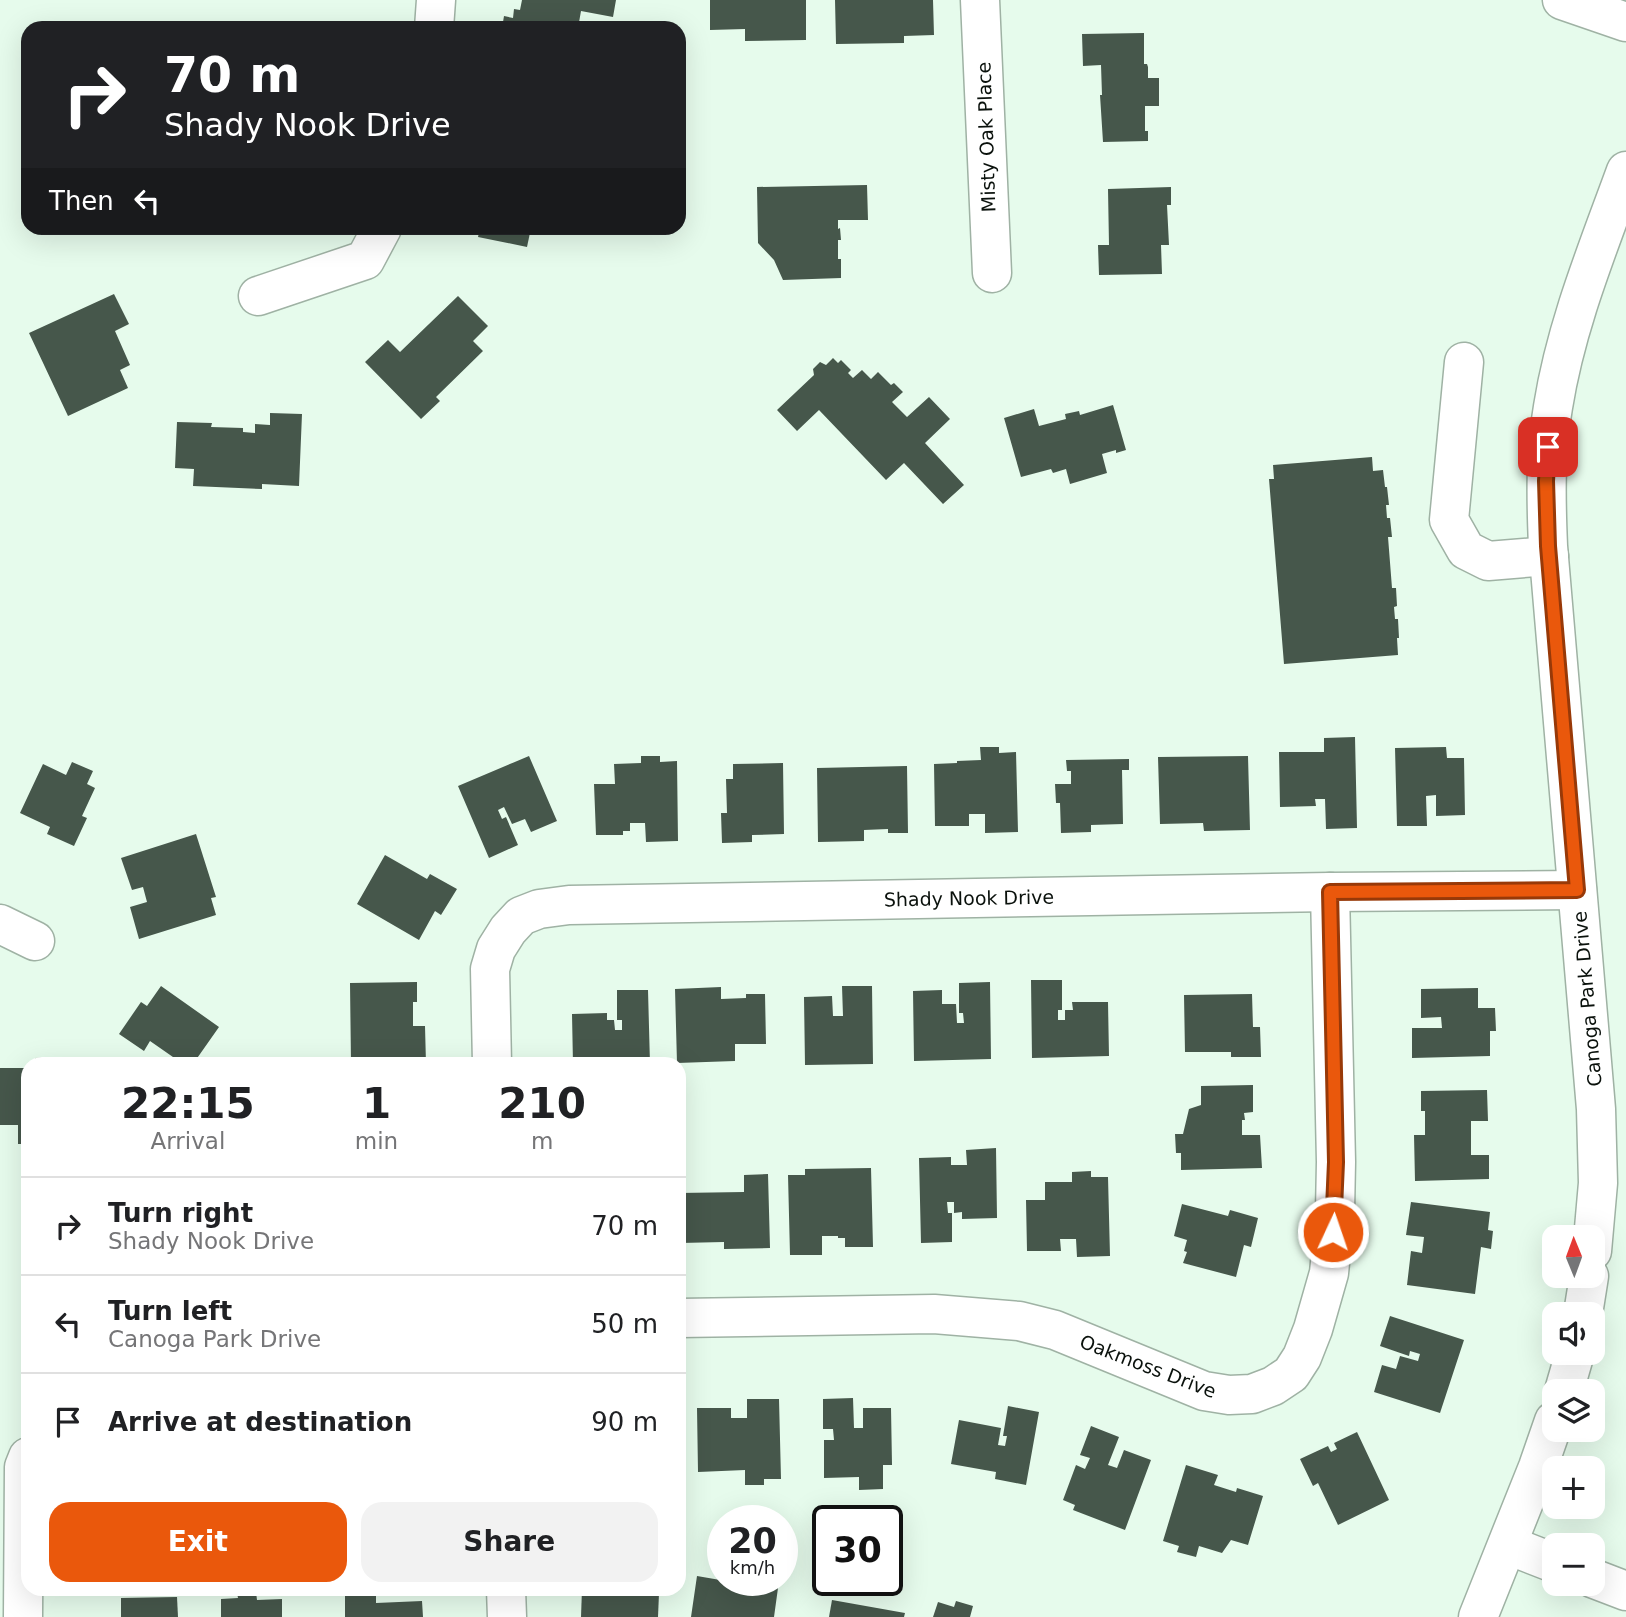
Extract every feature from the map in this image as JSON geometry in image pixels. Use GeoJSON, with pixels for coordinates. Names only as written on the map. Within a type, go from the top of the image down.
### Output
{"type":"FeatureCollection","features":[{"type":"Feature","properties":{"kind":"street"},"geometry":{"type":"LineString","coordinates":[[434,21],[436,0]]}},
{"type":"Feature","properties":{"kind":"street","name":"Misty Oak Place"},"geometry":{"type":"LineString","coordinates":[[981,0],[992,273]]}},
{"type":"Feature","properties":{"kind":"street"},"geometry":{"type":"LineString","coordinates":[[1575,2],[1626,22]]}},
{"type":"Feature","properties":{"kind":"street","name":"Canoga Park Drive"},"geometry":{"type":"LineString","coordinates":[[1594,1225],[1598,1145],[1549,556],[1546,481],[1553,406],[1561,365],[1582,291],[1626,171]]}},
{"type":"Feature","properties":{"kind":"street"},"geometry":{"type":"LineString","coordinates":[[258,296],[365,260],[378,235]]}},
{"type":"Feature","properties":{"kind":"street"},"geometry":{"type":"LineString","coordinates":[[1464,362],[1449,520],[1466,550],[1488,561],[1549,556]]}},
{"type":"Feature","properties":{"kind":"street","name":"Shady Nook Drive"},"geometry":{"type":"LineString","coordinates":[[492,1057],[490,968],[496,949],[521,916],[539,909],[583,905],[1577,890]]}},
{"type":"Feature","properties":{"kind":"street","name":"Oakmoss Drive"},"geometry":{"type":"LineString","coordinates":[[686,1318],[934,1314],[1020,1321],[1055,1329],[1204,1391],[1229,1395],[1252,1394],[1273,1386],[1291,1374],[1302,1357],[1329,1273],[1335,1212],[1336,1162],[1330,892]]}},
{"type":"Feature","properties":{"kind":"street"},"geometry":{"type":"LineString","coordinates":[[0,925],[35,941]]}},
{"type":"Feature","properties":{"kind":"street"},"geometry":{"type":"LineString","coordinates":[[1478,1617],[1547,1442]]}},
{"type":"Feature","properties":{"kind":"street"},"geometry":{"type":"LineString","coordinates":[[1508,1545],[1542,1558]]}},
{"type":"Feature","properties":{"kind":"street"},"geometry":{"type":"LineString","coordinates":[[1605,1583],[1626,1591]]}},
{"type":"Feature","properties":{"kind":"street"},"geometry":{"type":"LineString","coordinates":[[23,1596],[23,1617]]}},
{"type":"Feature","properties":{"kind":"street"},"geometry":{"type":"LineString","coordinates":[[506,1596],[507,1617]]}},
{"type":"Feature","properties":{"kind":"building"},"geometry":{"type":"Polygon","coordinates":[[[522,0],[616,0],[613,17],[581,11],[579,21],[503,21],[504,16],[513,18],[514,9],[520,10],[522,0]]]}},
{"type":"Feature","properties":{"kind":"building"},"geometry":{"type":"Polygon","coordinates":[[[710,0],[806,0],[806,40],[745,41],[745,29],[710,30],[710,0]]]}},
{"type":"Feature","properties":{"kind":"building"},"geometry":{"type":"Polygon","coordinates":[[[835,0],[933,0],[934,35],[904,36],[904,43],[836,44],[835,0]]]}},
{"type":"Feature","properties":{"kind":"building"},"geometry":{"type":"Polygon","coordinates":[[[1144,33],[1144,64],[1148,67],[1148,78],[1159,78],[1159,106],[1145,106],[1145,131],[1148,131],[1148,141],[1103,142],[1101,65],[1083,66],[1082,34],[1144,33]]]}},
{"type":"Feature","properties":{"kind":"building"},"geometry":{"type":"Polygon","coordinates":[[[867,185],[868,220],[838,220],[841,278],[783,280],[774,260],[758,243],[757,187],[867,185]]]}},
{"type":"Feature","properties":{"kind":"building"},"geometry":{"type":"Polygon","coordinates":[[[1171,187],[1171,205],[1167,205],[1169,245],[1161,245],[1162,274],[1099,275],[1098,245],[1109,245],[1108,189],[1171,187]]]}},
{"type":"Feature","properties":{"kind":"building"},"geometry":{"type":"Polygon","coordinates":[[[478,235],[530,235],[527,247],[478,235]]]}},
{"type":"Feature","properties":{"kind":"building"},"geometry":{"type":"Polygon","coordinates":[[[114,294],[129,324],[115,331],[130,365],[120,370],[128,388],[68,416],[29,333],[114,294]]]}},
{"type":"Feature","properties":{"kind":"building"},"geometry":{"type":"Polygon","coordinates":[[[458,296],[488,326],[473,341],[483,351],[436,397],[440,401],[421,419],[365,362],[388,340],[400,352],[458,296]]]}},
{"type":"Feature","properties":{"kind":"building"},"geometry":{"type":"Polygon","coordinates":[[[833,358],[838,363],[841,360],[851,370],[848,373],[853,378],[862,370],[871,379],[878,372],[891,385],[894,383],[903,392],[892,402],[907,417],[929,397],[950,419],[925,443],[964,485],[943,504],[904,463],[886,480],[819,410],[797,431],[777,410],[814,375],[813,369],[820,362],[826,365],[833,358]]]}},
{"type":"Feature","properties":{"kind":"building"},"geometry":{"type":"Polygon","coordinates":[[[1113,405],[1126,450],[1102,454],[1107,473],[1070,484],[1066,469],[1053,473],[1051,469],[1021,477],[1004,418],[1034,409],[1039,426],[1066,419],[1065,414],[1079,411],[1080,415],[1113,405]]]}},
{"type":"Feature","properties":{"kind":"building"},"geometry":{"type":"Polygon","coordinates":[[[270,413],[302,414],[299,486],[262,484],[262,489],[193,486],[194,469],[175,468],[177,422],[212,423],[211,427],[243,428],[243,432],[255,433],[255,424],[270,425],[270,413]]]}},
{"type":"Feature","properties":{"kind":"building"},"geometry":{"type":"Polygon","coordinates":[[[1372,457],[1373,471],[1383,470],[1387,487],[1387,518],[1390,518],[1392,537],[1388,537],[1392,588],[1396,588],[1397,606],[1394,607],[1395,619],[1398,619],[1398,655],[1284,664],[1269,479],[1274,479],[1273,465],[1372,457]]]}},
{"type":"Feature","properties":{"kind":"building"},"geometry":{"type":"Polygon","coordinates":[[[1355,737],[1357,828],[1326,829],[1325,799],[1315,799],[1316,806],[1280,807],[1279,752],[1324,752],[1324,738],[1355,737]]]}},
{"type":"Feature","properties":{"kind":"building"},"geometry":{"type":"Polygon","coordinates":[[[980,747],[999,747],[999,753],[1016,752],[1018,832],[985,833],[985,814],[969,814],[969,826],[935,826],[934,764],[981,760],[980,747]]]}},
{"type":"Feature","properties":{"kind":"building"},"geometry":{"type":"Polygon","coordinates":[[[1446,747],[1447,758],[1464,758],[1465,815],[1436,816],[1436,795],[1426,796],[1427,826],[1397,826],[1395,748],[1446,747]]]}},
{"type":"Feature","properties":{"kind":"building"},"geometry":{"type":"Polygon","coordinates":[[[529,756],[557,821],[531,832],[525,819],[512,824],[504,807],[498,810],[502,819],[506,817],[518,845],[489,858],[458,786],[529,756]]]}},
{"type":"Feature","properties":{"kind":"building"},"geometry":{"type":"Polygon","coordinates":[[[641,756],[660,756],[660,762],[677,761],[678,841],[646,842],[645,823],[630,823],[630,831],[623,831],[623,835],[596,835],[594,784],[615,784],[614,764],[641,763],[641,756]]]}},
{"type":"Feature","properties":{"kind":"building"},"geometry":{"type":"Polygon","coordinates":[[[1248,756],[1250,830],[1204,831],[1203,823],[1160,824],[1158,757],[1248,756]]]}},
{"type":"Feature","properties":{"kind":"building"},"geometry":{"type":"Polygon","coordinates":[[[1129,759],[1129,770],[1122,770],[1123,824],[1091,825],[1091,832],[1061,833],[1060,803],[1056,803],[1055,784],[1071,784],[1071,771],[1067,771],[1066,760],[1129,759]]]}},
{"type":"Feature","properties":{"kind":"building"},"geometry":{"type":"Polygon","coordinates":[[[72,762],[93,771],[87,784],[95,788],[82,816],[87,818],[74,846],[47,834],[50,827],[20,813],[43,764],[66,775],[72,762]]]}},
{"type":"Feature","properties":{"kind":"building"},"geometry":{"type":"Polygon","coordinates":[[[783,763],[784,834],[752,835],[752,842],[722,843],[721,813],[727,813],[726,779],[733,779],[733,764],[783,763]]]}},
{"type":"Feature","properties":{"kind":"building"},"geometry":{"type":"Polygon","coordinates":[[[907,766],[908,833],[888,833],[888,829],[864,830],[864,841],[818,842],[817,768],[907,766]]]}},
{"type":"Feature","properties":{"kind":"building"},"geometry":{"type":"Polygon","coordinates":[[[196,834],[216,897],[211,898],[216,915],[139,939],[130,907],[147,902],[143,887],[132,890],[121,858],[196,834]]]}},
{"type":"Feature","properties":{"kind":"building"},"geometry":{"type":"Polygon","coordinates":[[[385,855],[427,879],[430,874],[457,889],[441,915],[435,911],[419,940],[357,904],[385,855]]]}},
{"type":"Feature","properties":{"kind":"building"},"geometry":{"type":"Polygon","coordinates":[[[1031,980],[1062,980],[1062,1010],[1058,1010],[1058,1020],[1065,1020],[1065,1010],[1073,1010],[1072,1002],[1108,1002],[1109,1056],[1032,1058],[1031,980]]]}},
{"type":"Feature","properties":{"kind":"building"},"geometry":{"type":"Polygon","coordinates":[[[417,982],[417,1002],[413,1002],[413,1026],[425,1026],[426,1057],[351,1057],[350,983],[417,982]]]}},
{"type":"Feature","properties":{"kind":"building"},"geometry":{"type":"Polygon","coordinates":[[[990,982],[991,1059],[914,1061],[913,991],[942,990],[942,1004],[956,1004],[957,1023],[964,1023],[963,1013],[959,1013],[959,983],[990,982]]]}},
{"type":"Feature","properties":{"kind":"building"},"geometry":{"type":"Polygon","coordinates":[[[161,986],[219,1027],[198,1057],[173,1057],[150,1041],[144,1051],[119,1034],[141,1002],[147,1006],[161,986]]]}},
{"type":"Feature","properties":{"kind":"building"},"geometry":{"type":"Polygon","coordinates":[[[842,986],[872,986],[873,1064],[805,1065],[804,997],[832,996],[833,1016],[843,1016],[842,986]]]}},
{"type":"Feature","properties":{"kind":"building"},"geometry":{"type":"Polygon","coordinates":[[[721,987],[721,999],[746,998],[746,994],[765,994],[766,1044],[735,1044],[735,1061],[686,1063],[686,1057],[677,1057],[675,989],[721,987]]]}},
{"type":"Feature","properties":{"kind":"building"},"geometry":{"type":"Polygon","coordinates":[[[1478,988],[1478,1008],[1495,1008],[1496,1031],[1490,1031],[1490,1056],[1412,1058],[1412,1028],[1442,1028],[1441,1017],[1421,1018],[1421,989],[1478,988]]]}},
{"type":"Feature","properties":{"kind":"building"},"geometry":{"type":"Polygon","coordinates":[[[617,990],[648,990],[650,1057],[573,1057],[572,1014],[607,1013],[607,1020],[614,1020],[615,1030],[622,1030],[622,1020],[617,1020],[617,990]]]}},
{"type":"Feature","properties":{"kind":"building"},"geometry":{"type":"Polygon","coordinates":[[[1252,994],[1253,1027],[1260,1027],[1261,1057],[1231,1057],[1231,1052],[1185,1052],[1184,995],[1252,994]]]}},
{"type":"Feature","properties":{"kind":"building"},"geometry":{"type":"Polygon","coordinates":[[[0,1068],[21,1068],[21,1144],[18,1144],[18,1125],[0,1125],[0,1068]]]}},
{"type":"Feature","properties":{"kind":"building"},"geometry":{"type":"Polygon","coordinates":[[[1253,1085],[1253,1112],[1244,1113],[1242,1135],[1260,1135],[1262,1168],[1181,1170],[1181,1153],[1176,1153],[1175,1134],[1183,1134],[1189,1109],[1201,1105],[1201,1086],[1253,1085]]]}},
{"type":"Feature","properties":{"kind":"building"},"geometry":{"type":"Polygon","coordinates":[[[1487,1090],[1488,1121],[1471,1121],[1471,1155],[1489,1155],[1489,1179],[1415,1181],[1414,1135],[1425,1135],[1425,1111],[1421,1111],[1421,1091],[1487,1090]]]}},
{"type":"Feature","properties":{"kind":"building"},"geometry":{"type":"Polygon","coordinates":[[[996,1148],[997,1218],[962,1219],[962,1212],[954,1213],[954,1202],[947,1202],[948,1213],[952,1213],[952,1242],[921,1243],[919,1158],[951,1157],[951,1165],[967,1165],[966,1150],[996,1148]]]}},
{"type":"Feature","properties":{"kind":"building"},"geometry":{"type":"Polygon","coordinates":[[[871,1168],[873,1247],[845,1247],[845,1238],[822,1236],[822,1255],[790,1255],[788,1175],[805,1175],[805,1169],[871,1168]]]}},
{"type":"Feature","properties":{"kind":"building"},"geometry":{"type":"Polygon","coordinates":[[[1091,1171],[1091,1177],[1108,1177],[1110,1256],[1077,1257],[1076,1239],[1060,1239],[1061,1251],[1027,1251],[1026,1200],[1045,1200],[1045,1182],[1072,1182],[1072,1172],[1091,1171]]]}},
{"type":"Feature","properties":{"kind":"building"},"geometry":{"type":"Polygon","coordinates":[[[768,1174],[770,1248],[724,1249],[724,1242],[686,1243],[686,1193],[744,1192],[744,1175],[768,1174]]]}},
{"type":"Feature","properties":{"kind":"building"},"geometry":{"type":"Polygon","coordinates":[[[1411,1202],[1490,1212],[1488,1230],[1493,1231],[1491,1249],[1481,1247],[1475,1294],[1407,1285],[1411,1251],[1422,1253],[1424,1237],[1406,1235],[1411,1202]]]}},
{"type":"Feature","properties":{"kind":"building"},"geometry":{"type":"Polygon","coordinates":[[[1182,1204],[1228,1216],[1230,1210],[1258,1218],[1251,1247],[1244,1245],[1236,1277],[1183,1263],[1187,1240],[1174,1236],[1182,1204]]]}},
{"type":"Feature","properties":{"kind":"building"},"geometry":{"type":"Polygon","coordinates":[[[1390,1316],[1464,1340],[1440,1413],[1374,1392],[1382,1365],[1396,1369],[1400,1356],[1418,1361],[1420,1354],[1410,1351],[1409,1356],[1380,1346],[1390,1316]]]}},
{"type":"Feature","properties":{"kind":"building"},"geometry":{"type":"Polygon","coordinates":[[[853,1398],[854,1428],[863,1428],[863,1408],[891,1408],[892,1465],[883,1465],[883,1489],[859,1490],[859,1477],[824,1478],[824,1440],[834,1440],[833,1429],[823,1429],[823,1399],[853,1398]]]}},
{"type":"Feature","properties":{"kind":"building"},"geometry":{"type":"Polygon","coordinates":[[[747,1399],[779,1399],[781,1479],[764,1479],[764,1485],[745,1485],[745,1470],[698,1472],[697,1408],[731,1408],[731,1418],[747,1418],[747,1399]]]}},
{"type":"Feature","properties":{"kind":"building"},"geometry":{"type":"Polygon","coordinates":[[[1008,1406],[1039,1412],[1026,1485],[995,1479],[996,1472],[951,1464],[959,1420],[1001,1428],[998,1445],[1005,1446],[1007,1436],[1003,1436],[1008,1406]]]}},
{"type":"Feature","properties":{"kind":"building"},"geometry":{"type":"Polygon","coordinates":[[[1091,1426],[1119,1437],[1108,1465],[1117,1468],[1124,1450],[1151,1460],[1125,1530],[1073,1510],[1075,1505],[1063,1500],[1076,1465],[1085,1469],[1090,1458],[1080,1455],[1091,1426]]]}},
{"type":"Feature","properties":{"kind":"building"},"geometry":{"type":"Polygon","coordinates":[[[1357,1432],[1389,1500],[1338,1525],[1318,1483],[1313,1486],[1300,1459],[1328,1446],[1331,1452],[1337,1449],[1334,1443],[1357,1432]]]}},
{"type":"Feature","properties":{"kind":"building"},"geometry":{"type":"Polygon","coordinates":[[[1186,1465],[1218,1475],[1214,1485],[1236,1492],[1237,1488],[1263,1496],[1248,1545],[1231,1540],[1222,1553],[1199,1546],[1196,1557],[1177,1552],[1179,1546],[1163,1541],[1186,1465]]]}},
{"type":"Feature","properties":{"kind":"building"},"geometry":{"type":"Polygon","coordinates":[[[697,1576],[707,1578],[707,1596],[777,1596],[774,1617],[691,1617],[697,1576]]]}},
{"type":"Feature","properties":{"kind":"building"},"geometry":{"type":"Polygon","coordinates":[[[256,1596],[257,1600],[282,1599],[282,1617],[221,1617],[221,1599],[256,1596]]]}},
{"type":"Feature","properties":{"kind":"building"},"geometry":{"type":"Polygon","coordinates":[[[345,1596],[376,1596],[376,1603],[422,1601],[423,1617],[345,1617],[345,1596]]]}},
{"type":"Feature","properties":{"kind":"building"},"geometry":{"type":"Polygon","coordinates":[[[582,1596],[659,1596],[658,1617],[581,1617],[582,1596]]]}},
{"type":"Feature","properties":{"kind":"building"},"geometry":{"type":"Polygon","coordinates":[[[177,1597],[178,1617],[121,1617],[121,1598],[177,1597]]]}},
{"type":"Feature","properties":{"kind":"building"},"geometry":{"type":"Polygon","coordinates":[[[832,1600],[905,1613],[904,1617],[829,1617],[832,1600]]]}},
{"type":"Feature","properties":{"kind":"building"},"geometry":{"type":"Polygon","coordinates":[[[956,1601],[973,1606],[970,1617],[933,1617],[938,1602],[954,1607],[956,1601]]]}},
{"type":"Feature","properties":{"kind":"route"},"geometry":{"type":"LineString","coordinates":[[1333,1232],[1336,1162],[1330,892],[1577,890],[1548,546],[1548,447]]}}]}
